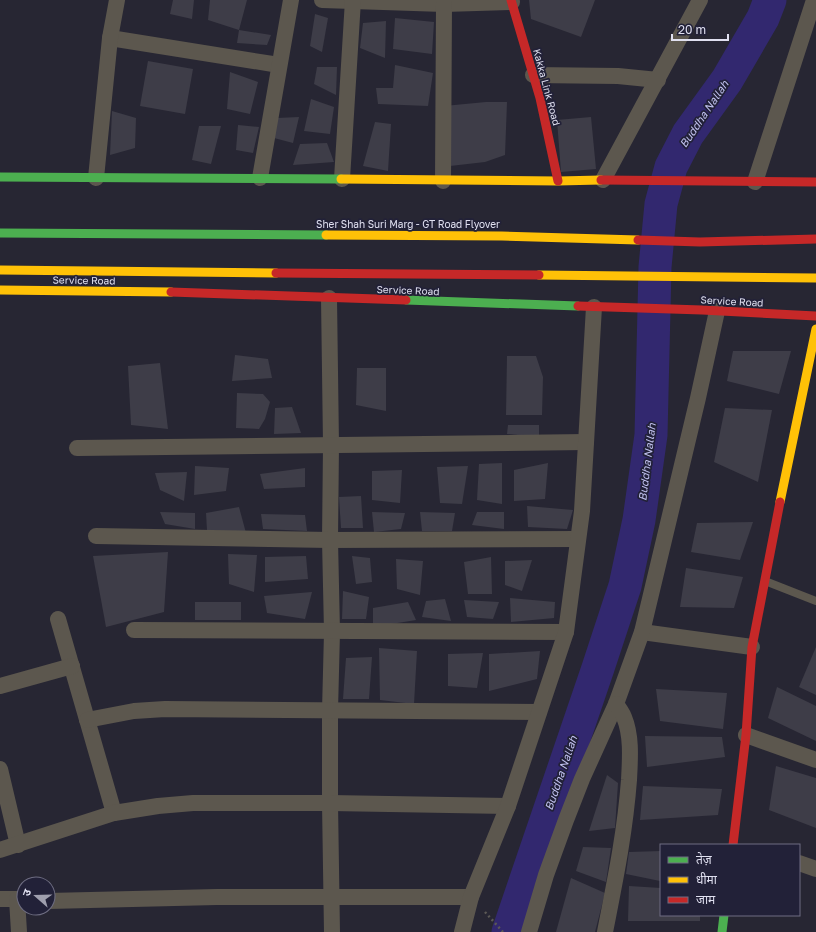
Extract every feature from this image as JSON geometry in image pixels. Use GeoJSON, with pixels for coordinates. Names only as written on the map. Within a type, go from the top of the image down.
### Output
{"type":"FeatureCollection","features":[{"type":"Feature","properties":{"kind":"main road","name":"Kakka Link Road"},"geometry":{"type":"LineString","coordinates":[[511,1],[533,75],[549,138],[558,182]]}},
{"type":"Feature","properties":{"kind":"main road"},"geometry":{"type":"LineString","coordinates":[[0,177],[260,178],[558,182],[603,180],[816,182]]}},
{"type":"Feature","properties":{"kind":"main road","name":"Sher Shah Suri Marg - GT Road Flyover"},"geometry":{"type":"LineString","coordinates":[[0,233],[502,236],[700,242],[816,239]]}},
{"type":"Feature","properties":{"kind":"main road"},"geometry":{"type":"LineString","coordinates":[[0,270],[816,278]]}},
{"type":"Feature","properties":{"kind":"main road","name":"Service Road"},"geometry":{"type":"LineString","coordinates":[[0,290],[160,292],[816,316]]}},
{"type":"Feature","properties":{"kind":"main road"},"geometry":{"type":"LineString","coordinates":[[737,844],[752,647],[764,580],[816,329]]}},
{"type":"Feature","properties":{"kind":"main road"},"geometry":{"type":"LineString","coordinates":[[722,932],[724,916]]}},
{"type":"Feature","properties":{"kind":"street"},"geometry":{"type":"LineString","coordinates":[[96,178],[110,38],[117,0]]}},
{"type":"Feature","properties":{"kind":"street"},"geometry":{"type":"LineString","coordinates":[[260,178],[291,0]]}},
{"type":"Feature","properties":{"kind":"street"},"geometry":{"type":"LineString","coordinates":[[322,0],[444,4],[511,1]]}},
{"type":"Feature","properties":{"kind":"street"},"geometry":{"type":"LineString","coordinates":[[603,180],[700,0]]}},
{"type":"Feature","properties":{"kind":"street"},"geometry":{"type":"LineString","coordinates":[[755,182],[814,0]]}},
{"type":"Feature","properties":{"kind":"street"},"geometry":{"type":"LineString","coordinates":[[342,179],[353,1]]}},
{"type":"Feature","properties":{"kind":"street"},"geometry":{"type":"LineString","coordinates":[[443,181],[444,4]]}},
{"type":"Feature","properties":{"kind":"street"},"geometry":{"type":"LineString","coordinates":[[110,38],[279,65]]}},
{"type":"Feature","properties":{"kind":"street"},"geometry":{"type":"LineString","coordinates":[[533,75],[618,76],[658,80]]}},
{"type":"Feature","properties":{"kind":"street"},"geometry":{"type":"LineString","coordinates":[[329,298],[332,632],[330,711],[332,932]]}},
{"type":"Feature","properties":{"kind":"street"},"geometry":{"type":"LineString","coordinates":[[462,932],[472,897],[508,806],[566,632],[584,497],[594,307]]}},
{"type":"Feature","properties":{"kind":"street"},"geometry":{"type":"LineString","coordinates":[[529,932],[546,875],[582,778],[616,704],[642,632],[698,398],[710,311]]}},
{"type":"Feature","properties":{"kind":"street"},"geometry":{"type":"LineString","coordinates":[[77,448],[586,442]]}},
{"type":"Feature","properties":{"kind":"street"},"geometry":{"type":"LineString","coordinates":[[96,536],[330,540],[578,539]]}},
{"type":"Feature","properties":{"kind":"street"},"geometry":{"type":"LineString","coordinates":[[58,619],[114,813]]}},
{"type":"Feature","properties":{"kind":"street"},"geometry":{"type":"LineString","coordinates":[[134,630],[566,632]]}},
{"type":"Feature","properties":{"kind":"street"},"geometry":{"type":"LineString","coordinates":[[642,632],[752,647]]}},
{"type":"Feature","properties":{"kind":"street"},"geometry":{"type":"LineString","coordinates":[[0,686],[72,666]]}},
{"type":"Feature","properties":{"kind":"street"},"geometry":{"type":"LineString","coordinates":[[605,932],[620,859],[631,757],[628,731],[624,716],[616,704]]}},
{"type":"Feature","properties":{"kind":"street"},"geometry":{"type":"LineString","coordinates":[[87,720],[134,711],[165,709],[539,712]]}},
{"type":"Feature","properties":{"kind":"street"},"geometry":{"type":"LineString","coordinates":[[746,735],[816,760]]}},
{"type":"Feature","properties":{"kind":"street"},"geometry":{"type":"LineString","coordinates":[[0,769],[18,845]]}},
{"type":"Feature","properties":{"kind":"street"},"geometry":{"type":"LineString","coordinates":[[0,850],[114,813],[158,806],[192,803],[330,803],[508,806]]}},
{"type":"Feature","properties":{"kind":"street"},"geometry":{"type":"LineString","coordinates":[[800,863],[816,869]]}},
{"type":"Feature","properties":{"kind":"street"},"geometry":{"type":"LineString","coordinates":[[56,901],[217,897],[472,897]]}},
{"type":"Feature","properties":{"kind":"street"},"geometry":{"type":"LineString","coordinates":[[0,898],[16,899]]}},
{"type":"Feature","properties":{"kind":"street"},"geometry":{"type":"LineString","coordinates":[[19,916],[19,932]]}},
{"type":"Feature","properties":{"kind":"lane"},"geometry":{"type":"LineString","coordinates":[[764,580],[816,601]]}},
{"type":"Feature","properties":{"kind":"path"},"geometry":{"type":"LineString","coordinates":[[488,914],[504,932]]}},
{"type":"Feature","properties":{"kind":"building"},"geometry":{"type":"Polygon","coordinates":[[[173,0],[194,0],[192,19],[170,14],[173,0]]]}},
{"type":"Feature","properties":{"kind":"building"},"geometry":{"type":"Polygon","coordinates":[[[210,0],[247,0],[239,30],[208,20],[210,0]]]}},
{"type":"Feature","properties":{"kind":"building"},"geometry":{"type":"Polygon","coordinates":[[[529,0],[595,0],[581,37],[531,19],[529,0]]]}},
{"type":"Feature","properties":{"kind":"building"},"geometry":{"type":"Polygon","coordinates":[[[315,14],[328,18],[322,52],[310,46],[315,14]]]}},
{"type":"Feature","properties":{"kind":"building"},"geometry":{"type":"Polygon","coordinates":[[[395,18],[434,22],[432,54],[393,49],[395,18]]]}},
{"type":"Feature","properties":{"kind":"building"},"geometry":{"type":"Polygon","coordinates":[[[386,21],[385,58],[360,48],[363,23],[386,21]]]}},
{"type":"Feature","properties":{"kind":"building"},"geometry":{"type":"Polygon","coordinates":[[[239,30],[271,35],[267,45],[237,43],[239,30]]]}},
{"type":"Feature","properties":{"kind":"building"},"geometry":{"type":"Polygon","coordinates":[[[148,61],[193,69],[185,114],[140,106],[148,61]]]}},
{"type":"Feature","properties":{"kind":"building"},"geometry":{"type":"Polygon","coordinates":[[[395,65],[433,73],[428,106],[378,104],[376,88],[393,88],[395,65]]]}},
{"type":"Feature","properties":{"kind":"building"},"geometry":{"type":"Polygon","coordinates":[[[317,67],[337,67],[336,95],[314,84],[317,67]]]}},
{"type":"Feature","properties":{"kind":"building"},"geometry":{"type":"Polygon","coordinates":[[[230,72],[258,82],[250,114],[227,109],[230,72]]]}},
{"type":"Feature","properties":{"kind":"building"},"geometry":{"type":"Polygon","coordinates":[[[311,99],[334,107],[330,134],[304,131],[311,99]]]}},
{"type":"Feature","properties":{"kind":"building"},"geometry":{"type":"Polygon","coordinates":[[[486,102],[507,102],[505,155],[485,162],[450,166],[444,106],[486,102]]]}},
{"type":"Feature","properties":{"kind":"building"},"geometry":{"type":"Polygon","coordinates":[[[112,111],[136,118],[135,148],[110,155],[112,111]]]}},
{"type":"Feature","properties":{"kind":"building"},"geometry":{"type":"Polygon","coordinates":[[[299,117],[293,143],[274,138],[277,118],[299,117]]]}},
{"type":"Feature","properties":{"kind":"building"},"geometry":{"type":"Polygon","coordinates":[[[591,117],[596,169],[561,172],[557,120],[591,117]]]}},
{"type":"Feature","properties":{"kind":"building"},"geometry":{"type":"Polygon","coordinates":[[[375,122],[391,124],[388,171],[363,166],[375,122]]]}},
{"type":"Feature","properties":{"kind":"building"},"geometry":{"type":"Polygon","coordinates":[[[238,125],[259,127],[253,153],[236,150],[238,125]]]}},
{"type":"Feature","properties":{"kind":"building"},"geometry":{"type":"Polygon","coordinates":[[[199,126],[221,126],[211,164],[192,160],[199,126]]]}},
{"type":"Feature","properties":{"kind":"building"},"geometry":{"type":"Polygon","coordinates":[[[327,143],[334,162],[293,165],[300,144],[327,143]]]}},
{"type":"Feature","properties":{"kind":"building"},"geometry":{"type":"Polygon","coordinates":[[[733,351],[791,351],[779,394],[727,381],[733,351]]]}},
{"type":"Feature","properties":{"kind":"building"},"geometry":{"type":"Polygon","coordinates":[[[235,355],[268,359],[272,378],[232,381],[235,355]]]}},
{"type":"Feature","properties":{"kind":"building"},"geometry":{"type":"Polygon","coordinates":[[[507,356],[536,356],[543,377],[542,415],[506,415],[507,356]]]}},
{"type":"Feature","properties":{"kind":"building"},"geometry":{"type":"Polygon","coordinates":[[[160,363],[168,429],[131,425],[128,366],[160,363]]]}},
{"type":"Feature","properties":{"kind":"building"},"geometry":{"type":"Polygon","coordinates":[[[357,368],[386,368],[386,411],[356,405],[357,368]]]}},
{"type":"Feature","properties":{"kind":"building"},"geometry":{"type":"Polygon","coordinates":[[[237,393],[263,394],[270,402],[265,419],[259,429],[236,428],[237,393]]]}},
{"type":"Feature","properties":{"kind":"building"},"geometry":{"type":"Polygon","coordinates":[[[292,407],[301,433],[274,434],[275,408],[292,407]]]}},
{"type":"Feature","properties":{"kind":"building"},"geometry":{"type":"Polygon","coordinates":[[[725,408],[772,410],[758,482],[714,462],[725,408]]]}},
{"type":"Feature","properties":{"kind":"building"},"geometry":{"type":"Polygon","coordinates":[[[508,425],[539,425],[539,437],[507,434],[508,425]]]}},
{"type":"Feature","properties":{"kind":"building"},"geometry":{"type":"Polygon","coordinates":[[[502,463],[502,504],[477,500],[479,464],[502,463]]]}},
{"type":"Feature","properties":{"kind":"building"},"geometry":{"type":"Polygon","coordinates":[[[548,463],[545,499],[514,501],[514,470],[548,463]]]}},
{"type":"Feature","properties":{"kind":"building"},"geometry":{"type":"Polygon","coordinates":[[[195,466],[229,468],[226,491],[194,495],[195,466]]]}},
{"type":"Feature","properties":{"kind":"building"},"geometry":{"type":"Polygon","coordinates":[[[468,466],[462,504],[440,503],[437,467],[468,466]]]}},
{"type":"Feature","properties":{"kind":"building"},"geometry":{"type":"Polygon","coordinates":[[[305,468],[305,487],[264,489],[260,474],[305,468]]]}},
{"type":"Feature","properties":{"kind":"building"},"geometry":{"type":"Polygon","coordinates":[[[402,470],[400,503],[372,500],[372,471],[402,470]]]}},
{"type":"Feature","properties":{"kind":"building"},"geometry":{"type":"Polygon","coordinates":[[[187,472],[184,501],[160,490],[155,473],[187,472]]]}},
{"type":"Feature","properties":{"kind":"building"},"geometry":{"type":"Polygon","coordinates":[[[361,496],[363,528],[341,528],[339,497],[361,496]]]}},
{"type":"Feature","properties":{"kind":"building"},"geometry":{"type":"Polygon","coordinates":[[[527,506],[573,510],[567,529],[528,527],[527,506]]]}},
{"type":"Feature","properties":{"kind":"building"},"geometry":{"type":"Polygon","coordinates":[[[239,507],[246,533],[207,530],[206,513],[239,507]]]}},
{"type":"Feature","properties":{"kind":"building"},"geometry":{"type":"Polygon","coordinates":[[[160,512],[195,513],[195,529],[165,524],[160,512]]]}},
{"type":"Feature","properties":{"kind":"building"},"geometry":{"type":"Polygon","coordinates":[[[372,512],[405,513],[401,529],[374,532],[372,512]]]}},
{"type":"Feature","properties":{"kind":"building"},"geometry":{"type":"Polygon","coordinates":[[[420,512],[455,513],[452,531],[422,531],[420,512]]]}},
{"type":"Feature","properties":{"kind":"building"},"geometry":{"type":"Polygon","coordinates":[[[477,512],[504,512],[504,529],[472,525],[477,512]]]}},
{"type":"Feature","properties":{"kind":"building"},"geometry":{"type":"Polygon","coordinates":[[[261,514],[305,515],[307,531],[263,529],[261,514]]]}},
{"type":"Feature","properties":{"kind":"building"},"geometry":{"type":"Polygon","coordinates":[[[753,522],[740,560],[691,552],[697,523],[753,522]]]}},
{"type":"Feature","properties":{"kind":"building"},"geometry":{"type":"Polygon","coordinates":[[[168,552],[164,612],[106,627],[93,556],[168,552]]]}},
{"type":"Feature","properties":{"kind":"building"},"geometry":{"type":"Polygon","coordinates":[[[228,554],[257,555],[254,592],[229,584],[228,554]]]}},
{"type":"Feature","properties":{"kind":"building"},"geometry":{"type":"Polygon","coordinates":[[[306,556],[308,579],[265,582],[265,557],[306,556]]]}},
{"type":"Feature","properties":{"kind":"building"},"geometry":{"type":"Polygon","coordinates":[[[352,556],[370,558],[372,582],[356,584],[352,556]]]}},
{"type":"Feature","properties":{"kind":"building"},"geometry":{"type":"Polygon","coordinates":[[[491,557],[492,594],[468,594],[464,562],[491,557]]]}},
{"type":"Feature","properties":{"kind":"building"},"geometry":{"type":"Polygon","coordinates":[[[396,559],[423,561],[420,595],[397,589],[396,559]]]}},
{"type":"Feature","properties":{"kind":"building"},"geometry":{"type":"Polygon","coordinates":[[[532,560],[522,591],[505,585],[505,561],[532,560]]]}},
{"type":"Feature","properties":{"kind":"building"},"geometry":{"type":"Polygon","coordinates":[[[686,568],[743,577],[734,608],[680,607],[686,568]]]}},
{"type":"Feature","properties":{"kind":"building"},"geometry":{"type":"Polygon","coordinates":[[[343,591],[369,597],[366,619],[342,619],[343,591]]]}},
{"type":"Feature","properties":{"kind":"building"},"geometry":{"type":"Polygon","coordinates":[[[312,592],[305,619],[267,613],[264,596],[312,592]]]}},
{"type":"Feature","properties":{"kind":"building"},"geometry":{"type":"Polygon","coordinates":[[[510,598],[555,602],[554,618],[511,622],[510,598]]]}},
{"type":"Feature","properties":{"kind":"building"},"geometry":{"type":"Polygon","coordinates":[[[445,599],[451,621],[422,617],[426,601],[445,599]]]}},
{"type":"Feature","properties":{"kind":"building"},"geometry":{"type":"Polygon","coordinates":[[[464,600],[499,602],[493,619],[467,617],[464,600]]]}},
{"type":"Feature","properties":{"kind":"building"},"geometry":{"type":"Polygon","coordinates":[[[195,602],[241,602],[241,620],[195,620],[195,602]]]}},
{"type":"Feature","properties":{"kind":"building"},"geometry":{"type":"Polygon","coordinates":[[[408,602],[416,620],[373,627],[373,608],[408,602]]]}},
{"type":"Feature","properties":{"kind":"building"},"geometry":{"type":"Polygon","coordinates":[[[816,647],[816,695],[799,687],[816,647]]]}},
{"type":"Feature","properties":{"kind":"building"},"geometry":{"type":"Polygon","coordinates":[[[379,648],[417,651],[414,704],[380,700],[379,648]]]}},
{"type":"Feature","properties":{"kind":"building"},"geometry":{"type":"Polygon","coordinates":[[[540,651],[537,679],[489,691],[489,654],[540,651]]]}},
{"type":"Feature","properties":{"kind":"building"},"geometry":{"type":"Polygon","coordinates":[[[483,653],[477,688],[448,686],[448,654],[483,653]]]}},
{"type":"Feature","properties":{"kind":"building"},"geometry":{"type":"Polygon","coordinates":[[[372,657],[369,699],[343,699],[346,658],[372,657]]]}},
{"type":"Feature","properties":{"kind":"building"},"geometry":{"type":"Polygon","coordinates":[[[777,687],[816,706],[816,741],[768,718],[777,687]]]}},
{"type":"Feature","properties":{"kind":"building"},"geometry":{"type":"Polygon","coordinates":[[[656,689],[727,693],[723,729],[660,721],[656,689]]]}},
{"type":"Feature","properties":{"kind":"building"},"geometry":{"type":"Polygon","coordinates":[[[645,736],[722,737],[725,757],[647,767],[645,736]]]}},
{"type":"Feature","properties":{"kind":"building"},"geometry":{"type":"Polygon","coordinates":[[[776,766],[816,778],[816,828],[769,810],[776,766]]]}},
{"type":"Feature","properties":{"kind":"building"},"geometry":{"type":"Polygon","coordinates":[[[607,775],[618,783],[615,828],[589,831],[607,775]]]}},
{"type":"Feature","properties":{"kind":"building"},"geometry":{"type":"Polygon","coordinates":[[[643,786],[722,789],[718,815],[640,820],[643,786]]]}},
{"type":"Feature","properties":{"kind":"building"},"geometry":{"type":"Polygon","coordinates":[[[583,847],[611,848],[606,882],[576,871],[583,847]]]}},
{"type":"Feature","properties":{"kind":"building"},"geometry":{"type":"Polygon","coordinates":[[[660,851],[660,881],[626,874],[629,852],[660,851]]]}},
{"type":"Feature","properties":{"kind":"building"},"geometry":{"type":"Polygon","coordinates":[[[571,878],[605,893],[595,932],[556,932],[571,878]]]}},
{"type":"Feature","properties":{"kind":"building"},"geometry":{"type":"Polygon","coordinates":[[[629,886],[660,888],[660,916],[700,916],[700,921],[628,921],[629,886]]]}},
{"type":"Feature","properties":{"kind":"waterway","name":"Buddha Nallah"},"geometry":{"type":"LineString","coordinates":[[508,932],[625,586],[639,520],[651,435],[655,267],[661,204],[671,167],[688,134],[727,80],[763,18],[770,0]]}},
{"type":"Feature","properties":{"kind":"traffic: fast"},"geometry":{"type":"LineString","coordinates":[[0,177],[341,179]]}},
{"type":"Feature","properties":{"kind":"traffic: fast"},"geometry":{"type":"LineString","coordinates":[[0,233],[326,235]]}},
{"type":"Feature","properties":{"kind":"traffic: fast"},"geometry":{"type":"LineString","coordinates":[[406,300],[578,306]]}},
{"type":"Feature","properties":{"kind":"traffic: fast"},"geometry":{"type":"LineString","coordinates":[[722,932],[724,916]]}},
{"type":"Feature","properties":{"kind":"traffic: slow"},"geometry":{"type":"LineString","coordinates":[[341,179],[601,180]]}},
{"type":"Feature","properties":{"kind":"traffic: slow"},"geometry":{"type":"LineString","coordinates":[[326,235],[502,236],[638,240]]}},
{"type":"Feature","properties":{"kind":"traffic: slow"},"geometry":{"type":"LineString","coordinates":[[0,270],[276,273]]}},
{"type":"Feature","properties":{"kind":"traffic: slow"},"geometry":{"type":"LineString","coordinates":[[539,275],[816,278]]}},
{"type":"Feature","properties":{"kind":"traffic: slow"},"geometry":{"type":"LineString","coordinates":[[0,290],[171,292]]}},
{"type":"Feature","properties":{"kind":"traffic: slow"},"geometry":{"type":"LineString","coordinates":[[780,502],[816,329]]}},
{"type":"Feature","properties":{"kind":"traffic: jam"},"geometry":{"type":"LineString","coordinates":[[511,0],[540,98],[558,181]]}},
{"type":"Feature","properties":{"kind":"traffic: jam"},"geometry":{"type":"LineString","coordinates":[[601,180],[816,182]]}},
{"type":"Feature","properties":{"kind":"traffic: jam"},"geometry":{"type":"LineString","coordinates":[[638,240],[700,242],[816,239]]}},
{"type":"Feature","properties":{"kind":"traffic: jam"},"geometry":{"type":"LineString","coordinates":[[276,273],[539,275]]}},
{"type":"Feature","properties":{"kind":"traffic: jam"},"geometry":{"type":"LineString","coordinates":[[171,292],[406,300]]}},
{"type":"Feature","properties":{"kind":"traffic: jam"},"geometry":{"type":"LineString","coordinates":[[578,306],[702,310],[816,316]]}},
{"type":"Feature","properties":{"kind":"traffic: jam"},"geometry":{"type":"LineString","coordinates":[[733,844],[746,735],[752,647],[780,502]]}}]}
